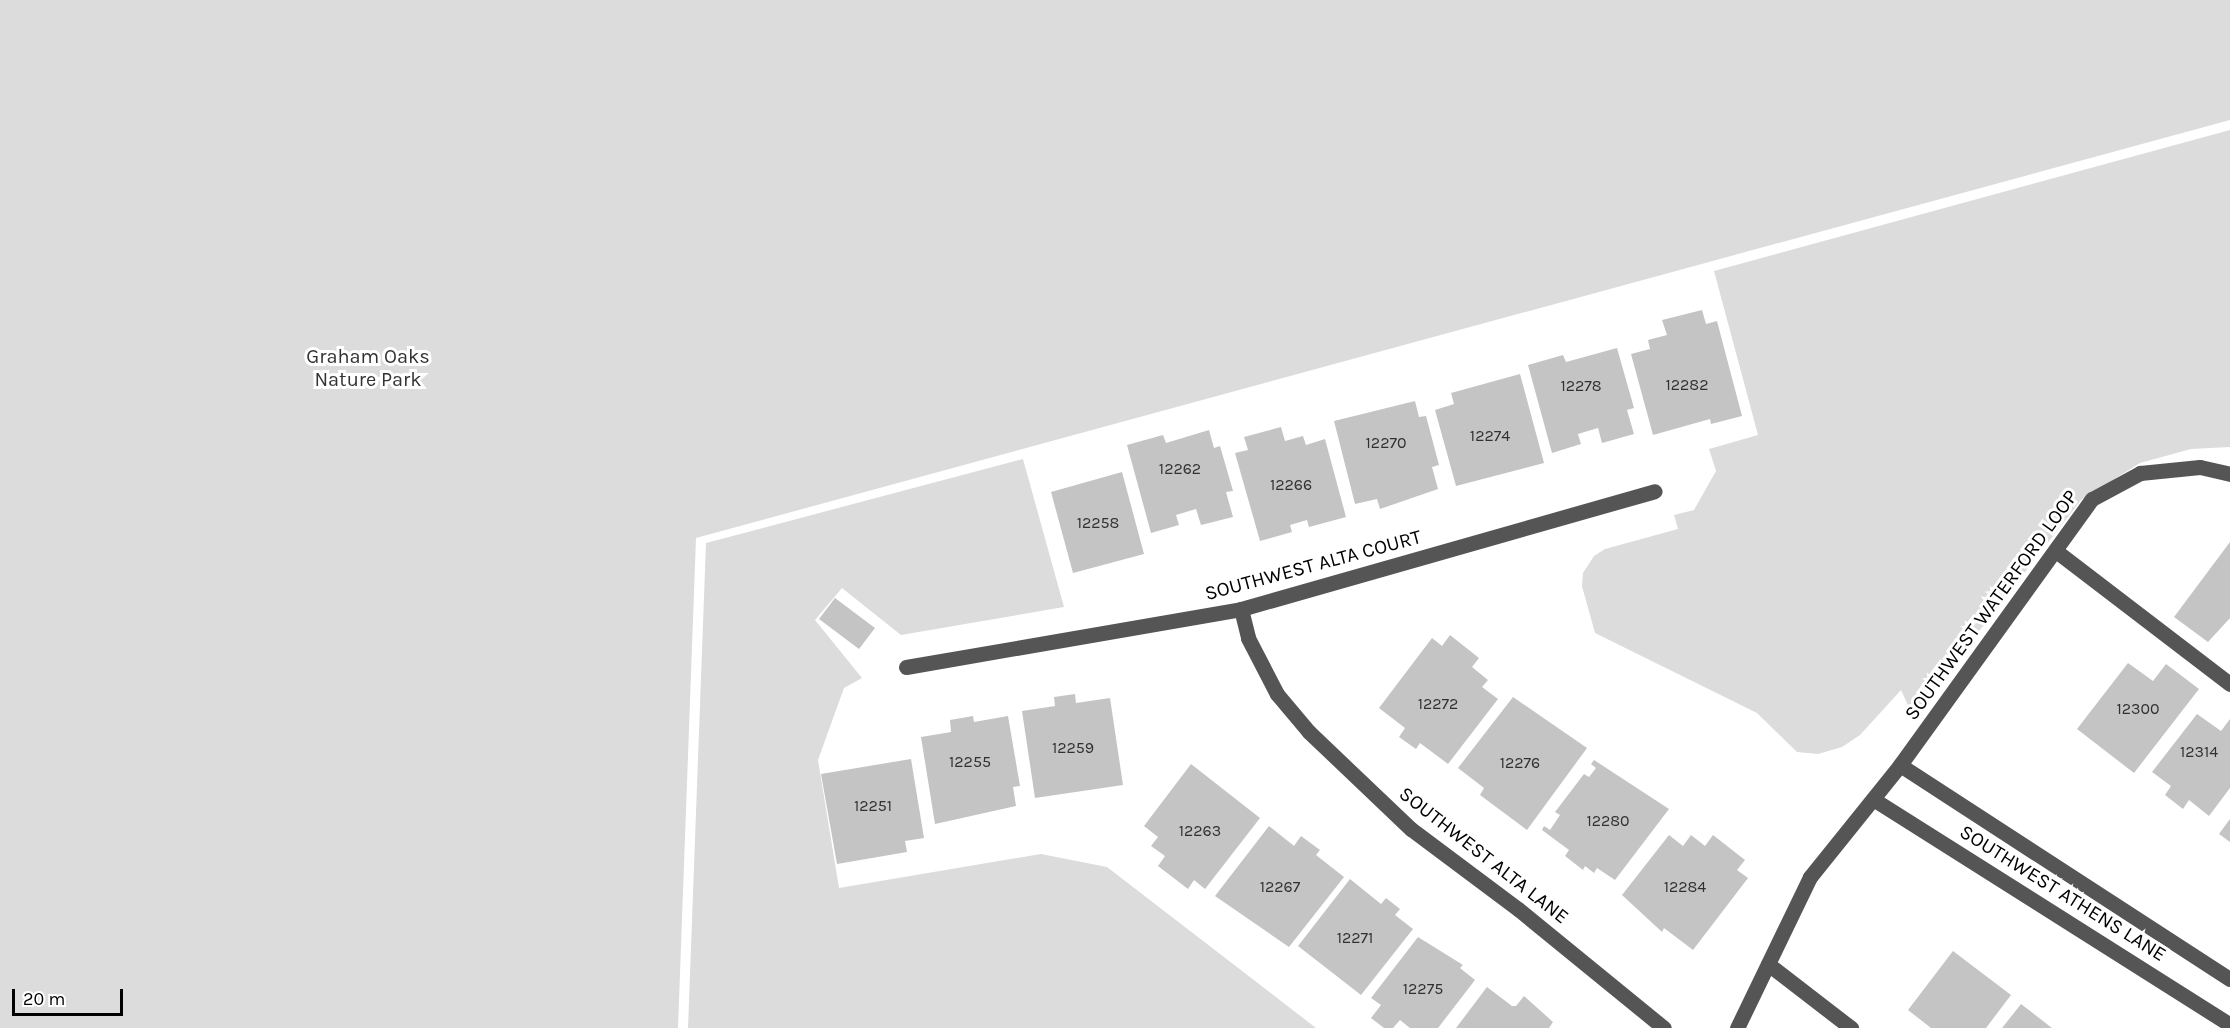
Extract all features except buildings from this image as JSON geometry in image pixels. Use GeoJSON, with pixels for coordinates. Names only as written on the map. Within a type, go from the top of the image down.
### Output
{"type":"FeatureCollection","features":[{"type":"Feature","properties":{"kind":"street","name":"SOUTHWEST WATERFORD LOOP"},"geometry":{"type":"LineString","coordinates":[[1737,1028],[1810,877],[1900,765],[2092,499],[2140,473],[2200,467],[2230,474]]}},
{"type":"Feature","properties":{"kind":"street","name":"SOUTHWEST ALTA COURT"},"geometry":{"type":"LineString","coordinates":[[906,667],[1241,609],[1655,491]]}},
{"type":"Feature","properties":{"kind":"street"},"geometry":{"type":"LineString","coordinates":[[2056,551],[2230,684]]}},
{"type":"Feature","properties":{"kind":"street","name":"SOUTHWEST ALTA LANE"},"geometry":{"type":"LineString","coordinates":[[1241,609],[1248,638],[1277,694],[1310,732],[1411,829],[1518,909],[1664,1028]]}},
{"type":"Feature","properties":{"kind":"street","name":"SOUTHWEST ATHENS LANE"},"geometry":{"type":"LineString","coordinates":[[1900,765],[2230,979]]}},
{"type":"Feature","properties":{"kind":"street","name":"SOUTHWEST ATHENS LANE"},"geometry":{"type":"LineString","coordinates":[[1873,799],[2230,1024]]}},
{"type":"Feature","properties":{"kind":"street"},"geometry":{"type":"LineString","coordinates":[[1768,964],[1851,1028]]}},
{"type":"Feature","properties":{"kind":"green space","name":"Graham Oaks Nature Park"},"geometry":{"type":"Polygon","coordinates":[[[0,0],[2230,0],[2230,120],[696,538],[678,1028],[0,1028],[0,0]]]}},
{"type":"Feature","properties":{"kind":"green space"},"geometry":{"type":"Polygon","coordinates":[[[2230,130],[2230,447],[2191,449],[2140,463],[2081,500],[1913,716],[1901,690],[1860,735],[1842,747],[1818,754],[1797,752],[1757,713],[1595,633],[1582,586],[1583,573],[1594,556],[1605,549],[1678,529],[1674,515],[1694,510],[1716,471],[1709,449],[1758,435],[1714,271],[2230,130]]]}},
{"type":"Feature","properties":{"kind":"green space"},"geometry":{"type":"Polygon","coordinates":[[[1023,459],[1064,607],[901,635],[842,588],[815,620],[862,678],[844,688],[818,760],[839,888],[1041,854],[1107,867],[1316,1028],[688,1028],[706,543],[1023,459]]]}}]}
